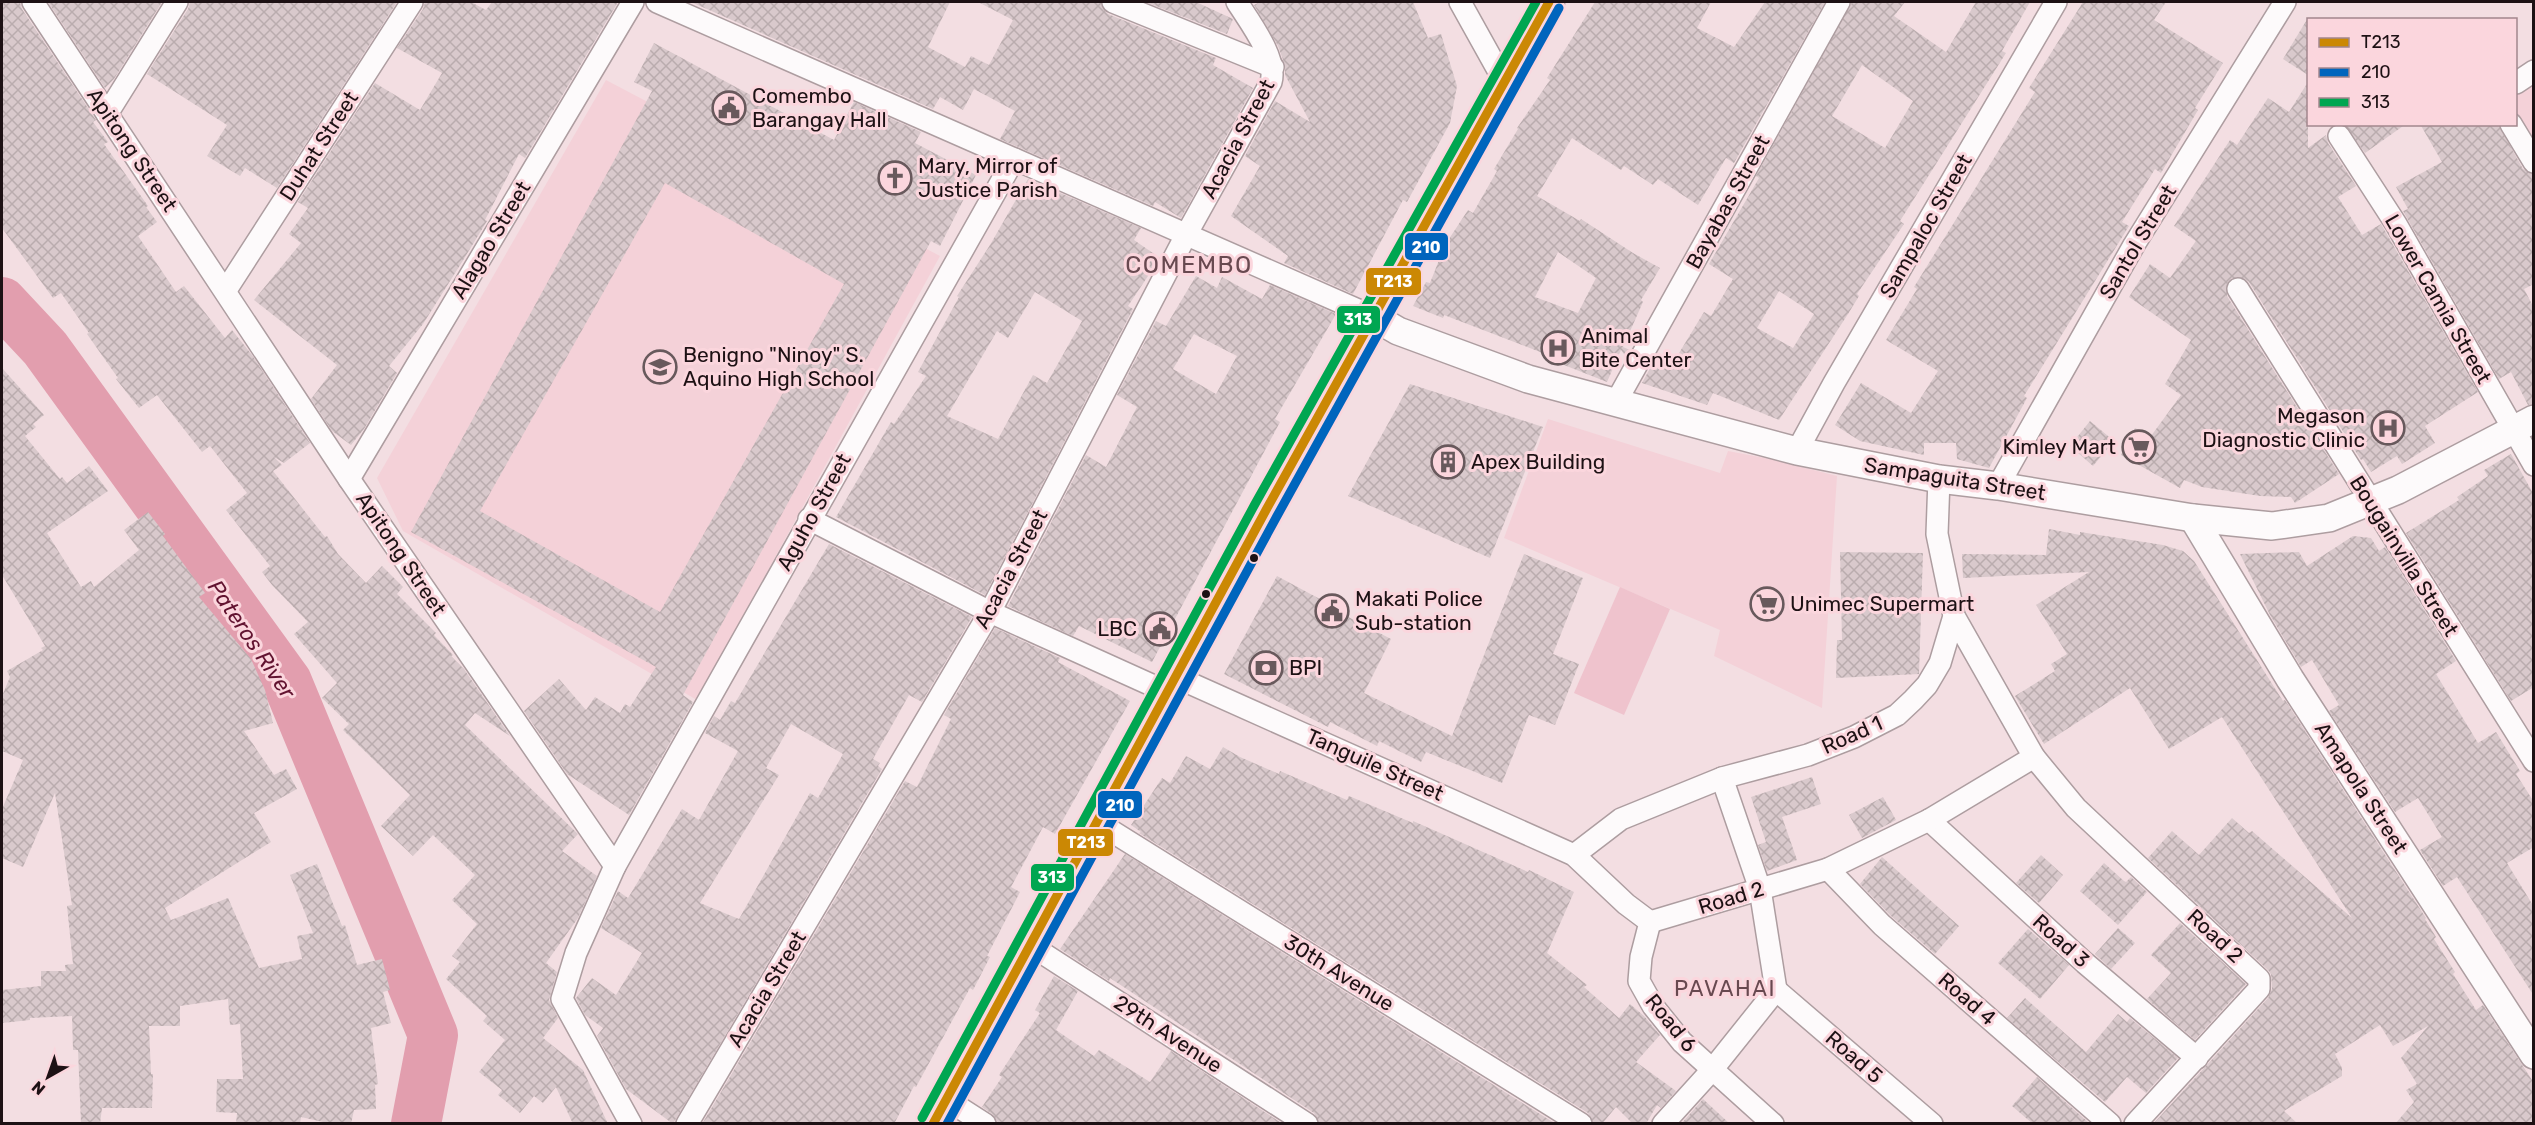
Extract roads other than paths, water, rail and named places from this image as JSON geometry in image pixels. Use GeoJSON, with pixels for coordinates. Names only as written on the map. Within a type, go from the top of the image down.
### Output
{"type":"FeatureCollection","features":[{"type":"Feature","properties":{"kind":"main road"},"geometry":{"type":"LineString","coordinates":[[939,1111],[1374,316],[1549,2]]}},
{"type":"Feature","properties":{"kind":"street","name":"Apitong Street"},"geometry":{"type":"LineString","coordinates":[[33,2],[350,479],[615,866]]}},
{"type":"Feature","properties":{"kind":"street"},"geometry":{"type":"LineString","coordinates":[[107,114],[177,2]]}},
{"type":"Feature","properties":{"kind":"street","name":"Duhat Street"},"geometry":{"type":"LineString","coordinates":[[226,290],[412,2]]}},
{"type":"Feature","properties":{"kind":"street","name":"Alagao Street"},"geometry":{"type":"LineString","coordinates":[[350,479],[633,2]]}},
{"type":"Feature","properties":{"kind":"street"},"geometry":{"type":"LineString","coordinates":[[657,2],[1374,316]]}},
{"type":"Feature","properties":{"kind":"street"},"geometry":{"type":"LineString","coordinates":[[1113,2],[1273,67]]}},
{"type":"Feature","properties":{"kind":"street","name":"Acacia Street"},"geometry":{"type":"LineString","coordinates":[[687,1124],[990,612],[1186,235],[1271,82],[1273,67],[1264,46],[1237,2]]}},
{"type":"Feature","properties":{"kind":"street"},"geometry":{"type":"LineString","coordinates":[[1460,2],[1504,81]]}},
{"type":"Feature","properties":{"kind":"street","name":"Bayabas Street"},"geometry":{"type":"LineString","coordinates":[[1616,402],[1839,2]]}},
{"type":"Feature","properties":{"kind":"street","name":"Sampaloc Street"},"geometry":{"type":"LineString","coordinates":[[1797,451],[1834,383],[2056,2]]}},
{"type":"Feature","properties":{"kind":"street","name":"Santol Street"},"geometry":{"type":"LineString","coordinates":[[1998,486],[2134,245],[2285,2]]}},
{"type":"Feature","properties":{"kind":"street"},"geometry":{"type":"LineString","coordinates":[[2517,82],[2534,71]]}},
{"type":"Feature","properties":{"kind":"street"},"geometry":{"type":"LineString","coordinates":[[2512,126],[2534,162]]}},
{"type":"Feature","properties":{"kind":"street","name":"Lower Camia Street"},"geometry":{"type":"LineString","coordinates":[[2339,136],[2523,424],[2534,465]]}},
{"type":"Feature","properties":{"kind":"street","name":"Aguho Street"},"geometry":{"type":"LineString","coordinates":[[615,866],[1014,159]]}},
{"type":"Feature","properties":{"kind":"street","name":"Bougainvilla Street"},"geometry":{"type":"LineString","coordinates":[[2238,289],[2534,761]]}},
{"type":"Feature","properties":{"kind":"street","name":"Sampaguita Street"},"geometry":{"type":"LineString","coordinates":[[1374,316],[1398,331],[1528,379],[1797,451],[1939,479],[1998,486],[2193,518],[2272,526],[2329,518],[2398,490],[2523,424]]}},
{"type":"Feature","properties":{"kind":"street","name":"Road 1"},"geometry":{"type":"LineString","coordinates":[[1574,855],[1621,819],[1722,778],[1808,755],[1854,737],[1897,715],[1927,685],[1940,663],[1954,616],[1938,534],[1939,479]]}},
{"type":"Feature","properties":{"kind":"street","name":"Amapola Street"},"geometry":{"type":"LineString","coordinates":[[2193,518],[2290,679],[2534,1055]]}},
{"type":"Feature","properties":{"kind":"street","name":"Tanguile Street"},"geometry":{"type":"LineString","coordinates":[[810,519],[990,612],[1172,684],[1574,855]]}},
{"type":"Feature","properties":{"kind":"street","name":"Road 2"},"geometry":{"type":"LineString","coordinates":[[1954,616],[2034,757],[2076,808],[2259,979],[2259,989],[2135,1124]]}},
{"type":"Feature","properties":{"kind":"street","name":"Road 2"},"geometry":{"type":"LineString","coordinates":[[1650,922],[1828,869],[1929,820],[2034,757]]}},
{"type":"Feature","properties":{"kind":"street"},"geometry":{"type":"LineString","coordinates":[[1663,1124],[1712,1070],[1776,990],[1760,889],[1722,778]]}},
{"type":"Feature","properties":{"kind":"street","name":"Road 3"},"geometry":{"type":"LineString","coordinates":[[1929,820],[2085,963],[2197,1058]]}},
{"type":"Feature","properties":{"kind":"street","name":"30th Avenue"},"geometry":{"type":"LineString","coordinates":[[1097,822],[1581,1124]]}},
{"type":"Feature","properties":{"kind":"street"},"geometry":{"type":"LineString","coordinates":[[1574,855],[1626,904],[1650,922]]}},
{"type":"Feature","properties":{"kind":"street"},"geometry":{"type":"LineString","coordinates":[[615,866],[576,953],[562,999],[631,1124]]}},
{"type":"Feature","properties":{"kind":"street","name":"Road 4"},"geometry":{"type":"LineString","coordinates":[[1828,869],[1882,925],[2110,1124]]}},
{"type":"Feature","properties":{"kind":"street","name":"Road 6"},"geometry":{"type":"LineString","coordinates":[[1650,922],[1641,957],[1639,981],[1653,1006],[1682,1042],[1773,1124]]}},
{"type":"Feature","properties":{"kind":"street","name":"29th Avenue"},"geometry":{"type":"LineString","coordinates":[[1030,945],[1306,1124]]}},
{"type":"Feature","properties":{"kind":"street","name":"Road 5"},"geometry":{"type":"LineString","coordinates":[[1776,990],[1932,1124]]}},
{"type":"Feature","properties":{"kind":"street"},"geometry":{"type":"LineString","coordinates":[[939,1111],[985,1124]]}},
{"type":"Feature","properties":{"kind":"waterway","name":"Pateros River"},"geometry":{"type":"LineString","coordinates":[[2,302],[45,348],[287,682],[433,1035],[416,1124]]}},
{"type":"Feature","properties":{"kind":"place","name":"Comembo Barangay Hall"},"geometry":{"type":"Point","coordinates":[729,108]}},
{"type":"Feature","properties":{"kind":"place","name":"Mary, Mirror of Justice Parish"},"geometry":{"type":"Point","coordinates":[895,178]}},
{"type":"Feature","properties":{"kind":"place","name":"Animal Bite Center"},"geometry":{"type":"Point","coordinates":[1558,348]}},
{"type":"Feature","properties":{"kind":"place","name":"Benigno \"Ninoy\" S. Aquino High School"},"geometry":{"type":"Point","coordinates":[660,367]}},
{"type":"Feature","properties":{"kind":"place","name":"Megason Diagnostic Clinic"},"geometry":{"type":"Point","coordinates":[2388,428]}},
{"type":"Feature","properties":{"kind":"place","name":"Kimley Mart"},"geometry":{"type":"Point","coordinates":[2139,447]}},
{"type":"Feature","properties":{"kind":"place","name":"Apex Building"},"geometry":{"type":"Point","coordinates":[1448,462]}},
{"type":"Feature","properties":{"kind":"place","name":"Unimec Supermart"},"geometry":{"type":"Point","coordinates":[1767,604]}},
{"type":"Feature","properties":{"kind":"place","name":"Makati Police Sub-station"},"geometry":{"type":"Point","coordinates":[1332,611]}},
{"type":"Feature","properties":{"kind":"place","name":"LBC"},"geometry":{"type":"Point","coordinates":[1160,629]}},
{"type":"Feature","properties":{"kind":"place","name":"BPI"},"geometry":{"type":"Point","coordinates":[1266,668]}},
{"type":"Feature","properties":{"kind":"district","name":"COMEMBO"},"geometry":{"type":"Point","coordinates":[1189,265]}},
{"type":"Feature","properties":{"kind":"district","name":"PAVAHAI"},"geometry":{"type":"Point","coordinates":[1725,988]}}]}
